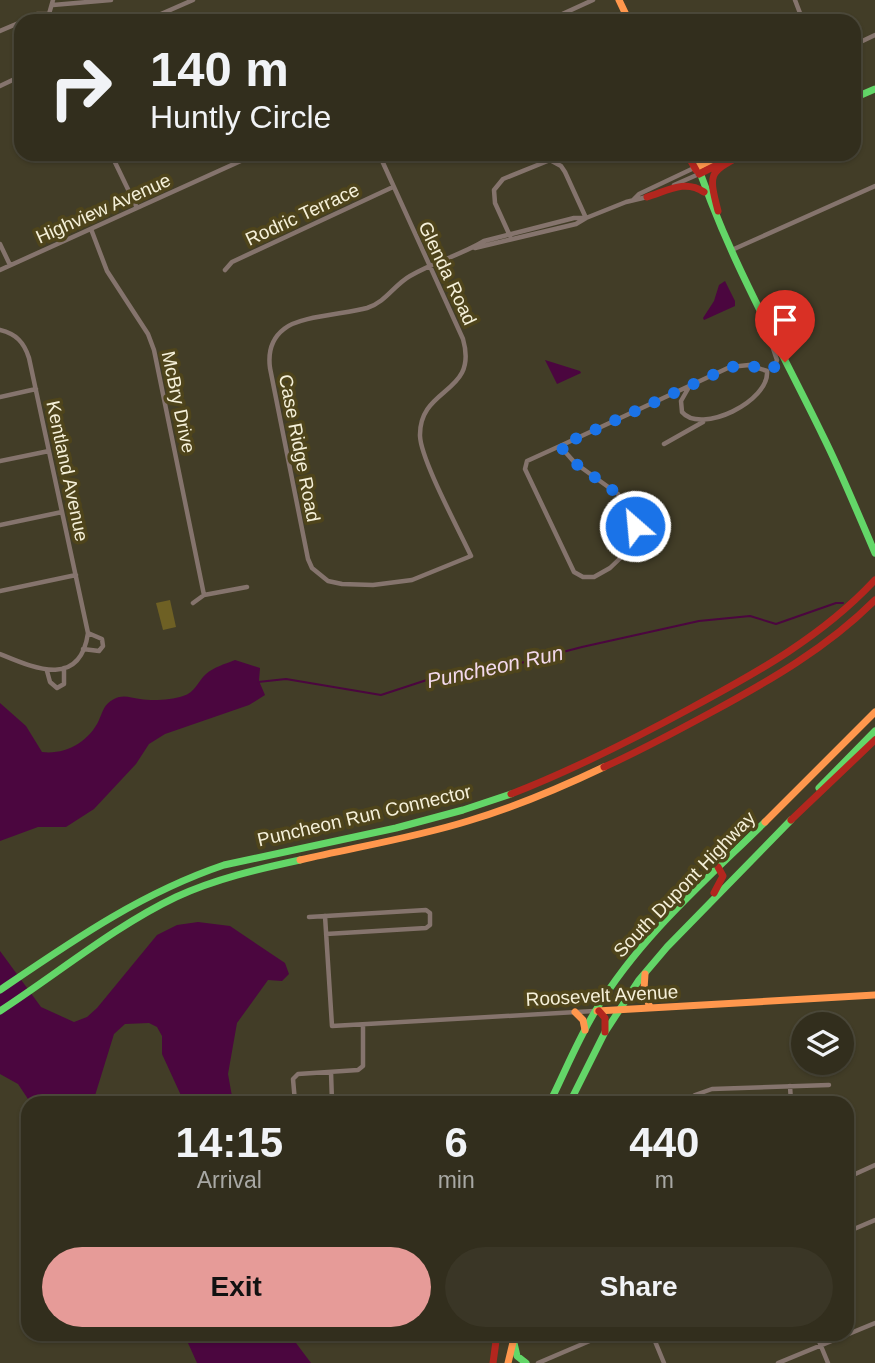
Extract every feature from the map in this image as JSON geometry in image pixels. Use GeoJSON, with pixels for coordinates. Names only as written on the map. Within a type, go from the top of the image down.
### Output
{"type":"FeatureCollection","features":[{"type":"Feature","properties":{"kind":"main road"},"geometry":{"type":"LineString","coordinates":[[691,161],[785,362],[824,437],[875,553]]}},
{"type":"Feature","properties":{"kind":"main road"},"geometry":{"type":"LineString","coordinates":[[696,161],[697,170]]}},
{"type":"Feature","properties":{"kind":"main road"},"geometry":{"type":"LineString","coordinates":[[697,170],[714,161]]}},
{"type":"Feature","properties":{"kind":"main road"},"geometry":{"type":"LineString","coordinates":[[697,170],[722,161]]}},
{"type":"Feature","properties":{"kind":"main road"},"geometry":{"type":"LineString","coordinates":[[720,222],[711,185],[712,175],[730,161]]}},
{"type":"Feature","properties":{"kind":"main road"},"geometry":{"type":"LineString","coordinates":[[647,197],[685,183],[696,185],[707,195]]}},
{"type":"Feature","properties":{"kind":"main road","name":"Puncheon Run Connector"},"geometry":{"type":"LineString","coordinates":[[0,990],[132,902],[188,876],[224,865],[443,816],[568,772],[636,739],[777,661],[814,636],[875,580]]}},
{"type":"Feature","properties":{"kind":"main road","name":"Puncheon Run Connector"},"geometry":{"type":"LineString","coordinates":[[0,1011],[145,915],[173,899],[208,885],[256,870],[443,828],[525,802],[581,779],[653,744],[786,670],[841,632],[873,602]]}},
{"type":"Feature","properties":{"kind":"main road","name":"South Dupont Highway"},"geometry":{"type":"LineString","coordinates":[[553,1096],[585,1030],[629,962],[718,867],[875,712]]}},
{"type":"Feature","properties":{"kind":"main road"},"geometry":{"type":"LineString","coordinates":[[784,826],[828,777],[875,731]]}},
{"type":"Feature","properties":{"kind":"main road","name":"South Dupont Highway"},"geometry":{"type":"LineString","coordinates":[[573,1096],[605,1032],[646,972],[784,826],[875,740]]}},
{"type":"Feature","properties":{"kind":"main road"},"geometry":{"type":"LineString","coordinates":[[846,768],[875,746]]}},
{"type":"Feature","properties":{"kind":"main road"},"geometry":{"type":"LineString","coordinates":[[674,940],[685,921],[718,888],[723,876],[718,867]]}},
{"type":"Feature","properties":{"kind":"main road"},"geometry":{"type":"LineString","coordinates":[[646,972],[644,989],[650,1008]]}},
{"type":"Feature","properties":{"kind":"main road","name":"Roosevelt Avenue"},"geometry":{"type":"LineString","coordinates":[[597,1011],[875,995]]}},
{"type":"Feature","properties":{"kind":"main road"},"geometry":{"type":"LineString","coordinates":[[597,1011],[605,1018],[605,1032]]}},
{"type":"Feature","properties":{"kind":"main road"},"geometry":{"type":"LineString","coordinates":[[575,1012],[583,1020],[585,1030]]}},
{"type":"Feature","properties":{"kind":"main road"},"geometry":{"type":"LineString","coordinates":[[495,1363],[497,1341]]}},
{"type":"Feature","properties":{"kind":"main road"},"geometry":{"type":"LineString","coordinates":[[508,1363],[513,1341]]}},
{"type":"Feature","properties":{"kind":"main road"},"geometry":{"type":"LineString","coordinates":[[515,1341],[517,1356],[526,1363]]}},
{"type":"Feature","properties":{"kind":"street"},"geometry":{"type":"LineString","coordinates":[[37,14],[49,14],[53,2],[111,0]]}},
{"type":"Feature","properties":{"kind":"street"},"geometry":{"type":"LineString","coordinates":[[161,14],[193,0]]}},
{"type":"Feature","properties":{"kind":"street"},"geometry":{"type":"LineString","coordinates":[[562,14],[593,0]]}},
{"type":"Feature","properties":{"kind":"street"},"geometry":{"type":"LineString","coordinates":[[114,161],[137,208]]}},
{"type":"Feature","properties":{"kind":"street","name":"Highview Avenue"},"geometry":{"type":"LineString","coordinates":[[0,270],[241,161]]}},
{"type":"Feature","properties":{"kind":"street","name":"Glenda Road"},"geometry":{"type":"LineString","coordinates":[[382,161],[463,339],[466,369],[426,411],[421,423],[421,445],[471,556]]}},
{"type":"Feature","properties":{"kind":"street"},"geometry":{"type":"LineString","coordinates":[[512,240],[495,204],[494,190],[503,178],[546,161]]}},
{"type":"Feature","properties":{"kind":"street"},"geometry":{"type":"LineString","coordinates":[[552,161],[561,166],[586,218]]}},
{"type":"Feature","properties":{"kind":"street"},"geometry":{"type":"LineString","coordinates":[[473,248],[576,224],[647,197],[697,170]]}},
{"type":"Feature","properties":{"kind":"street"},"geometry":{"type":"LineString","coordinates":[[634,200],[639,194],[697,170]]}},
{"type":"Feature","properties":{"kind":"street"},"geometry":{"type":"LineString","coordinates":[[734,249],[875,186]]}},
{"type":"Feature","properties":{"kind":"street","name":"Rodric Terrace"},"geometry":{"type":"LineString","coordinates":[[225,270],[232,262],[393,187]]}},
{"type":"Feature","properties":{"kind":"street"},"geometry":{"type":"LineString","coordinates":[[473,248],[484,241],[509,234],[574,218],[586,218]]}},
{"type":"Feature","properties":{"kind":"street","name":"McBry Drive"},"geometry":{"type":"LineString","coordinates":[[90,229],[111,279],[148,334],[154,349],[204,594]]}},
{"type":"Feature","properties":{"kind":"street"},"geometry":{"type":"LineString","coordinates":[[0,244],[10,265]]}},
{"type":"Feature","properties":{"kind":"street","name":"Case Ridge Road"},"geometry":{"type":"LineString","coordinates":[[471,556],[424,576],[399,582],[373,585],[341,584],[320,576],[308,559],[269,360],[273,342],[287,327],[379,303],[407,277],[473,248]]}},
{"type":"Feature","properties":{"kind":"street"},"geometry":{"type":"LineString","coordinates":[[759,304],[769,343],[777,360],[774,368]]}},
{"type":"Feature","properties":{"kind":"street","name":"Kentland Avenue"},"geometry":{"type":"LineString","coordinates":[[0,330],[14,335],[26,349],[88,633],[83,649],[76,659],[64,668],[47,671],[32,668],[0,654]]}},
{"type":"Feature","properties":{"kind":"street"},"geometry":{"type":"LineString","coordinates":[[560,446],[575,463],[618,494],[638,533],[636,543],[610,568],[594,577],[583,578],[574,572],[525,468],[527,461],[660,400],[736,366],[749,365],[766,371],[785,362]]}},
{"type":"Feature","properties":{"kind":"street"},"geometry":{"type":"LineString","coordinates":[[664,444],[755,398],[767,378],[766,371]]}},
{"type":"Feature","properties":{"kind":"street"},"geometry":{"type":"LineString","coordinates":[[690,387],[683,397],[682,412],[689,419],[706,421]]}},
{"type":"Feature","properties":{"kind":"street"},"geometry":{"type":"LineString","coordinates":[[0,397],[36,389]]}},
{"type":"Feature","properties":{"kind":"street"},"geometry":{"type":"LineString","coordinates":[[660,400],[673,399],[681,407]]}},
{"type":"Feature","properties":{"kind":"street"},"geometry":{"type":"LineString","coordinates":[[0,461],[49,450]]}},
{"type":"Feature","properties":{"kind":"street"},"geometry":{"type":"LineString","coordinates":[[0,525],[62,512]]}},
{"type":"Feature","properties":{"kind":"street"},"geometry":{"type":"LineString","coordinates":[[0,591],[76,575]]}},
{"type":"Feature","properties":{"kind":"street"},"geometry":{"type":"LineString","coordinates":[[193,603],[204,594],[247,587]]}},
{"type":"Feature","properties":{"kind":"street","name":"Kentland Avenue"},"geometry":{"type":"LineString","coordinates":[[83,649],[102,649],[102,639],[88,633]]}},
{"type":"Feature","properties":{"kind":"street","name":"Kentland Avenue"},"geometry":{"type":"LineString","coordinates":[[47,671],[50,682],[57,688],[64,684],[64,668]]}},
{"type":"Feature","properties":{"kind":"street"},"geometry":{"type":"LineString","coordinates":[[309,916],[426,910],[430,913],[430,925],[426,928],[326,934],[325,916]]}},
{"type":"Feature","properties":{"kind":"street","name":"Roosevelt Avenue"},"geometry":{"type":"LineString","coordinates":[[326,934],[331,1026],[597,1011]]}},
{"type":"Feature","properties":{"kind":"street"},"geometry":{"type":"LineString","coordinates":[[294,1096],[293,1079],[298,1074],[358,1070],[363,1066],[363,1025]]}},
{"type":"Feature","properties":{"kind":"street"},"geometry":{"type":"LineString","coordinates":[[331,1072],[332,1096]]}},
{"type":"Feature","properties":{"kind":"street"},"geometry":{"type":"LineString","coordinates":[[694,1096],[712,1089],[829,1085]]}},
{"type":"Feature","properties":{"kind":"street"},"geometry":{"type":"LineString","coordinates":[[789,1086],[790,1096]]}},
{"type":"Feature","properties":{"kind":"street"},"geometry":{"type":"LineString","coordinates":[[854,1175],[875,1165]]}},
{"type":"Feature","properties":{"kind":"street"},"geometry":{"type":"LineString","coordinates":[[854,1229],[875,1220]]}},
{"type":"Feature","properties":{"kind":"street"},"geometry":{"type":"LineString","coordinates":[[854,1332],[875,1323]]}},
{"type":"Feature","properties":{"kind":"street"},"geometry":{"type":"LineString","coordinates":[[538,1363],[590,1341]]}},
{"type":"Feature","properties":{"kind":"street"},"geometry":{"type":"LineString","coordinates":[[655,1341],[664,1363]]}},
{"type":"Feature","properties":{"kind":"street"},"geometry":{"type":"LineString","coordinates":[[819,1341],[828,1363]]}},
{"type":"Feature","properties":{"kind":"street"},"geometry":{"type":"LineString","coordinates":[[778,1363],[831,1341]]}},
{"type":"Feature","properties":{"kind":"shaded area"},"geometry":{"type":"Polygon","coordinates":[[[725,281],[735,306],[704,320],[719,285],[725,281]]]}},
{"type":"Feature","properties":{"kind":"shaded area"},"geometry":{"type":"Polygon","coordinates":[[[545,360],[580,371],[581,373],[557,384],[545,360]]]}},
{"type":"Feature","properties":{"kind":"shaded area"},"geometry":{"type":"Polygon","coordinates":[[[170,600],[176,627],[163,630],[156,603],[170,600]]]}},
{"type":"Feature","properties":{"kind":"shaded area"},"geometry":{"type":"Polygon","coordinates":[[[235,660],[260,668],[259,681],[265,695],[249,705],[165,734],[149,744],[136,764],[94,809],[66,827],[38,827],[0,841],[0,703],[26,726],[42,752],[59,751],[83,741],[95,728],[106,705],[114,699],[124,697],[162,700],[183,696],[193,690],[209,672],[235,660]]]}},
{"type":"Feature","properties":{"kind":"shaded area"},"geometry":{"type":"Polygon","coordinates":[[[198,922],[230,926],[285,963],[289,974],[282,981],[268,980],[237,1023],[228,1074],[232,1096],[181,1096],[162,1054],[162,1036],[157,1027],[149,1023],[125,1024],[114,1034],[95,1096],[26,1096],[18,1084],[0,1074],[0,951],[41,1007],[74,1022],[87,1017],[97,1008],[157,935],[177,925],[198,922]]]}},
{"type":"Feature","properties":{"kind":"shaded area"},"geometry":{"type":"Polygon","coordinates":[[[187,1341],[294,1341],[311,1363],[197,1363],[187,1341]]]}},
{"type":"Feature","properties":{"kind":"waterway","name":"Puncheon Run"},"geometry":{"type":"LineString","coordinates":[[258,682],[286,679],[381,695],[445,674],[474,675],[699,621],[750,616],[776,624],[843,603]]}},
{"type":"Feature","properties":{"kind":"traffic: fast"},"geometry":{"type":"LineString","coordinates":[[861,95],[875,89]]}},
{"type":"Feature","properties":{"kind":"traffic: fast"},"geometry":{"type":"LineString","coordinates":[[697,161],[737,262],[830,450],[875,553]]}},
{"type":"Feature","properties":{"kind":"traffic: fast"},"geometry":{"type":"LineString","coordinates":[[819,788],[875,731]]}},
{"type":"Feature","properties":{"kind":"traffic: fast"},"geometry":{"type":"LineString","coordinates":[[0,990],[108,920],[193,876],[224,865],[396,828],[511,794]]}},
{"type":"Feature","properties":{"kind":"traffic: fast"},"geometry":{"type":"LineString","coordinates":[[573,1096],[605,1032],[639,980],[667,947],[791,820]]}},
{"type":"Feature","properties":{"kind":"traffic: fast"},"geometry":{"type":"LineString","coordinates":[[553,1096],[589,1021],[632,959],[696,888],[765,822]]}},
{"type":"Feature","properties":{"kind":"traffic: fast"},"geometry":{"type":"LineString","coordinates":[[0,1011],[109,936],[176,897],[221,880],[300,860]]}},
{"type":"Feature","properties":{"kind":"traffic: fast"},"geometry":{"type":"LineString","coordinates":[[514,1343],[517,1356],[526,1363]]}},
{"type":"Feature","properties":{"kind":"traffic: slow"},"geometry":{"type":"LineString","coordinates":[[619,0],[626,14]]}},
{"type":"Feature","properties":{"kind":"traffic: slow"},"geometry":{"type":"LineString","coordinates":[[695,168],[711,161]]}},
{"type":"Feature","properties":{"kind":"traffic: slow"},"geometry":{"type":"LineString","coordinates":[[765,822],[875,712]]}},
{"type":"Feature","properties":{"kind":"traffic: slow"},"geometry":{"type":"LineString","coordinates":[[300,860],[468,821],[537,797],[604,767]]}},
{"type":"Feature","properties":{"kind":"traffic: slow"},"geometry":{"type":"LineString","coordinates":[[645,974],[644,989],[650,1008]]}},
{"type":"Feature","properties":{"kind":"traffic: slow"},"geometry":{"type":"LineString","coordinates":[[597,1011],[875,995]]}},
{"type":"Feature","properties":{"kind":"traffic: slow"},"geometry":{"type":"LineString","coordinates":[[575,1012],[583,1020],[585,1030]]}},
{"type":"Feature","properties":{"kind":"traffic: slow"},"geometry":{"type":"LineString","coordinates":[[508,1363],[513,1341]]}},
{"type":"Feature","properties":{"kind":"traffic: jam"},"geometry":{"type":"LineString","coordinates":[[691,161],[696,170]]}},
{"type":"Feature","properties":{"kind":"traffic: jam"},"geometry":{"type":"LineString","coordinates":[[699,174],[725,161]]}},
{"type":"Feature","properties":{"kind":"traffic: jam"},"geometry":{"type":"LineString","coordinates":[[718,211],[713,188],[714,175],[730,161]]}},
{"type":"Feature","properties":{"kind":"traffic: jam"},"geometry":{"type":"LineString","coordinates":[[647,197],[683,186],[704,192]]}},
{"type":"Feature","properties":{"kind":"traffic: jam"},"geometry":{"type":"LineString","coordinates":[[511,794],[624,743],[789,652],[834,619],[875,580]]}},
{"type":"Feature","properties":{"kind":"traffic: jam"},"geometry":{"type":"LineString","coordinates":[[604,767],[671,734],[775,676],[837,633],[875,600]]}},
{"type":"Feature","properties":{"kind":"traffic: jam"},"geometry":{"type":"LineString","coordinates":[[791,820],[875,740]]}},
{"type":"Feature","properties":{"kind":"traffic: jam"},"geometry":{"type":"LineString","coordinates":[[714,893],[723,876],[718,867]]}},
{"type":"Feature","properties":{"kind":"traffic: jam"},"geometry":{"type":"LineString","coordinates":[[599,1011],[605,1018],[605,1032]]}},
{"type":"Feature","properties":{"kind":"traffic: jam"},"geometry":{"type":"LineString","coordinates":[[493,1363],[496,1341]]}},
{"type":"Feature","properties":{"kind":"route"},"geometry":{"type":"LineString","coordinates":[[635,526],[618,494],[575,463],[560,446],[730,367],[743,364],[766,371],[785,362]]}}]}
